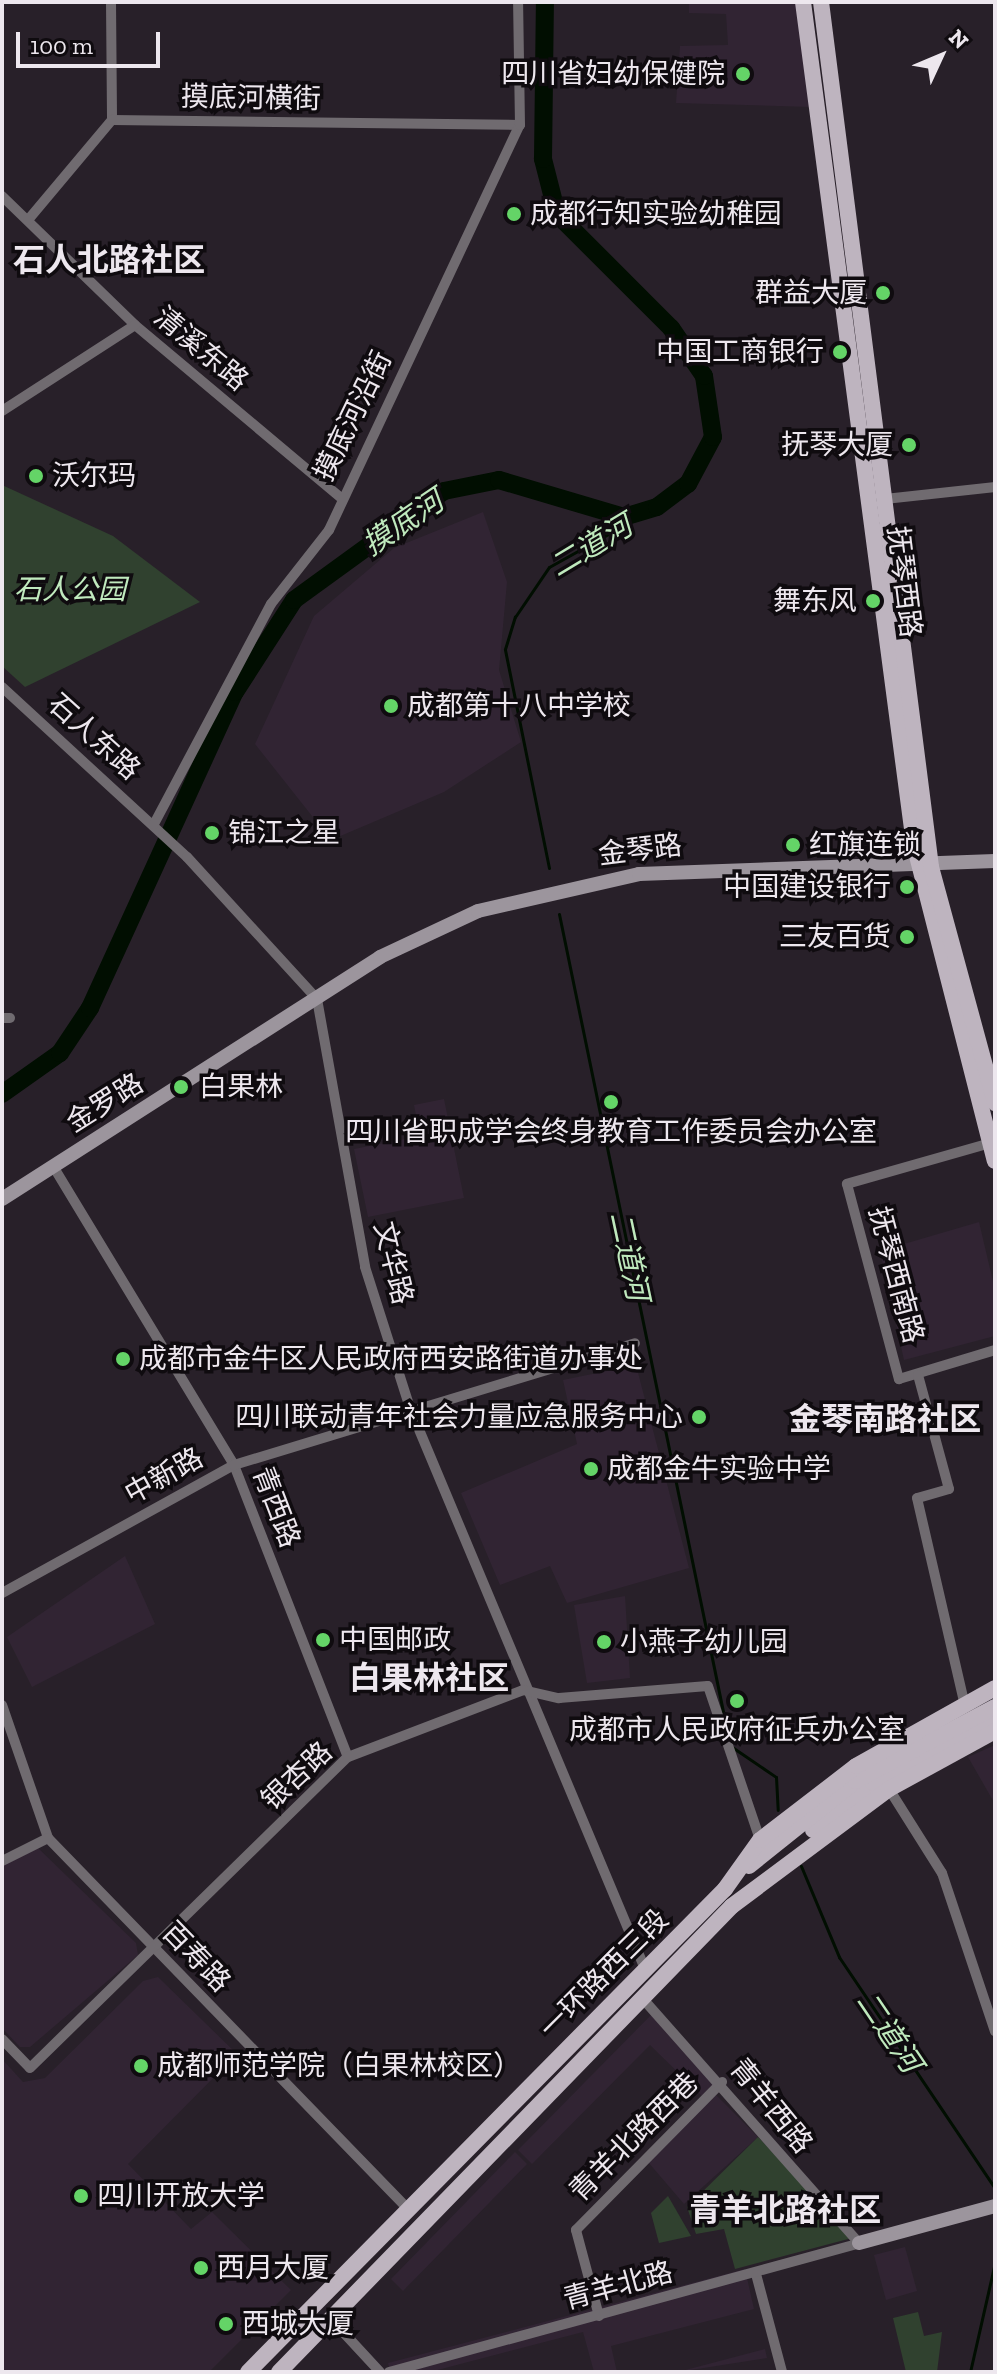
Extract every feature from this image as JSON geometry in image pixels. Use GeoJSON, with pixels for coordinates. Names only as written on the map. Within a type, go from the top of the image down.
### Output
{"type":"FeatureCollection","features":[{"type":"Feature","properties":{"kind":"main road","name":"抚琴西路"},"geometry":{"type":"LineString","coordinates":[[803,2],[925,867],[993,1142],[995,1161]]}},
{"type":"Feature","properties":{"kind":"main road","name":"抚琴西路"},"geometry":{"type":"LineString","coordinates":[[821,2],[885,499],[925,867],[995,1103]]}},
{"type":"Feature","properties":{"kind":"main road","name":"一环路西三段"},"geometry":{"type":"LineString","coordinates":[[248,2372],[725,1889],[760,1840],[856,1766],[964,1702],[995,1688]]}},
{"type":"Feature","properties":{"kind":"main road"},"geometry":{"type":"LineString","coordinates":[[725,1889],[829,1808],[995,1707]]}},
{"type":"Feature","properties":{"kind":"main road"},"geometry":{"type":"LineString","coordinates":[[732,1906],[829,1808],[995,1719]]}},
{"type":"Feature","properties":{"kind":"main road","name":"一环路西三段"},"geometry":{"type":"LineString","coordinates":[[279,2372],[645,2001],[732,1906],[889,1789],[995,1731]]}},
{"type":"Feature","properties":{"kind":"street"},"geometry":{"type":"LineString","coordinates":[[28,220],[112,120],[111,2]]}},
{"type":"Feature","properties":{"kind":"street","name":"摸底河沿街"},"geometry":{"type":"LineString","coordinates":[[154,824],[271,604],[329,530],[340,497],[520,125],[518,2]]}},
{"type":"Feature","properties":{"kind":"street","name":"摸底河横街"},"geometry":{"type":"LineString","coordinates":[[112,120],[520,125]]}},
{"type":"Feature","properties":{"kind":"street","name":"清溪东路"},"geometry":{"type":"LineString","coordinates":[[2,196],[135,325],[340,497]]}},
{"type":"Feature","properties":{"kind":"street"},"geometry":{"type":"LineString","coordinates":[[2,411],[135,325]]}},
{"type":"Feature","properties":{"kind":"street"},"geometry":{"type":"LineString","coordinates":[[885,499],[995,487]]}},
{"type":"Feature","properties":{"kind":"street","name":"石人东路"},"geometry":{"type":"LineString","coordinates":[[2,687],[154,824]]}},
{"type":"Feature","properties":{"kind":"street"},"geometry":{"type":"LineString","coordinates":[[154,824],[317,999]]}},
{"type":"Feature","properties":{"kind":"street","name":"金琴路"},"geometry":{"type":"LineString","coordinates":[[317,999],[428,930],[601,879],[715,868],[925,867],[995,861]]}},
{"type":"Feature","properties":{"kind":"street","name":"金罗路"},"geometry":{"type":"LineString","coordinates":[[2,1199],[317,999]]}},
{"type":"Feature","properties":{"kind":"street","name":"文华路"},"geometry":{"type":"LineString","coordinates":[[317,999],[365,1267],[410,1408],[523,1690],[645,1969]]}},
{"type":"Feature","properties":{"kind":"street","name":"抚琴西南路"},"geometry":{"type":"LineString","coordinates":[[964,1702],[917,1498],[949,1489],[918,1375],[899,1379],[847,1184],[993,1142]]}},
{"type":"Feature","properties":{"kind":"street","name":"青西路"},"geometry":{"type":"LineString","coordinates":[[53,1166],[234,1465],[348,1757]]}},
{"type":"Feature","properties":{"kind":"street","name":"中新路"},"geometry":{"type":"LineString","coordinates":[[2,1593],[234,1465],[410,1408],[635,1343]]}},
{"type":"Feature","properties":{"kind":"street"},"geometry":{"type":"LineString","coordinates":[[918,1375],[995,1350]]}},
{"type":"Feature","properties":{"kind":"street"},"geometry":{"type":"LineString","coordinates":[[523,1690],[559,1698],[708,1686],[760,1840]]}},
{"type":"Feature","properties":{"kind":"street","name":"银杏路"},"geometry":{"type":"LineString","coordinates":[[2,2039],[30,2068],[348,1757],[523,1690]]}},
{"type":"Feature","properties":{"kind":"street","name":"百寿路"},"geometry":{"type":"LineString","coordinates":[[2,1705],[48,1838],[409,2210]]}},
{"type":"Feature","properties":{"kind":"street"},"geometry":{"type":"LineString","coordinates":[[889,1789],[948,1886],[995,2031]]}},
{"type":"Feature","properties":{"kind":"street"},"geometry":{"type":"LineString","coordinates":[[2,1861],[48,1838]]}},
{"type":"Feature","properties":{"kind":"street","name":"青羊西路"},"geometry":{"type":"LineString","coordinates":[[645,2001],[722,2082],[732,2106],[859,2243]]}},
{"type":"Feature","properties":{"kind":"street","name":"青羊北路西巷"},"geometry":{"type":"LineString","coordinates":[[599,2316],[576,2230],[722,2082]]}},
{"type":"Feature","properties":{"kind":"street"},"geometry":{"type":"LineString","coordinates":[[859,2243],[994,2206]]}},
{"type":"Feature","properties":{"kind":"street","name":"青羊北路"},"geometry":{"type":"LineString","coordinates":[[389,2372],[756,2274],[859,2243]]}},
{"type":"Feature","properties":{"kind":"street"},"geometry":{"type":"LineString","coordinates":[[756,2274],[782,2372]]}},
{"type":"Feature","properties":{"kind":"street"},"geometry":{"type":"LineString","coordinates":[[331,2319],[380,2372]]}},
{"type":"Feature","properties":{"kind":"shaded area","name":"四川省妇幼保健院"},"geometry":{"type":"Polygon","coordinates":[[[689,2],[800,2],[811,107],[676,103],[680,46],[728,45],[726,14],[689,13],[689,2]]]}},
{"type":"Feature","properties":{"kind":"shaded area","name":"成都第十八中学校"},"geometry":{"type":"Polygon","coordinates":[[[483,512],[507,582],[499,670],[521,742],[444,792],[331,840],[255,744],[314,616],[394,548],[483,512]]]}},
{"type":"Feature","properties":{"kind":"shaded area"},"geometry":{"type":"Polygon","coordinates":[[[444,1099],[464,1198],[368,1217],[354,1149],[420,1136],[414,1105],[444,1099]]]}},
{"type":"Feature","properties":{"kind":"shaded area"},"geometry":{"type":"Polygon","coordinates":[[[979,1222],[995,1290],[995,1336],[904,1360],[880,1251],[979,1222]]]}},
{"type":"Feature","properties":{"kind":"shaded area","name":"成都金牛实验中学"},"geometry":{"type":"Polygon","coordinates":[[[636,1365],[689,1568],[567,1603],[550,1566],[500,1585],[461,1493],[577,1444],[563,1380],[636,1365]]]}},
{"type":"Feature","properties":{"kind":"shaded area"},"geometry":{"type":"Polygon","coordinates":[[[125,1556],[155,1624],[32,1687],[7,1637],[125,1556]]]}},
{"type":"Feature","properties":{"kind":"shaded area","name":"小燕子幼儿园"},"geometry":{"type":"Polygon","coordinates":[[[625,1596],[630,1678],[587,1683],[574,1605],[625,1596]]]}},
{"type":"Feature","properties":{"kind":"shaded area"},"geometry":{"type":"Polygon","coordinates":[[[995,1745],[995,1804],[968,1757],[995,1745]]]}},
{"type":"Feature","properties":{"kind":"shaded area"},"geometry":{"type":"Polygon","coordinates":[[[38,1848],[136,1943],[138,1955],[30,2047],[20,2047],[2,2028],[2,1866],[38,1848]]]}},
{"type":"Feature","properties":{"kind":"shaded area"},"geometry":{"type":"Polygon","coordinates":[[[158,1977],[237,2054],[128,2164],[191,2229],[212,2212],[291,2290],[209,2372],[2,2372],[2,2059],[23,2082],[45,2078],[143,1981],[158,1977]]]}},
{"type":"Feature","properties":{"kind":"shaded area"},"geometry":{"type":"Polygon","coordinates":[[[653,2013],[719,2082],[703,2097],[650,2045],[532,2164],[518,2150],[653,2013]]]}},
{"type":"Feature","properties":{"kind":"shaded area"},"geometry":{"type":"Polygon","coordinates":[[[716,2095],[758,2137],[684,2204],[648,2162],[716,2095]]]}},
{"type":"Feature","properties":{"kind":"shaded area"},"geometry":{"type":"Polygon","coordinates":[[[515,2152],[527,2164],[403,2291],[391,2279],[515,2152]]]}},
{"type":"Feature","properties":{"kind":"shaded area"},"geometry":{"type":"Polygon","coordinates":[[[905,2247],[917,2291],[886,2300],[874,2255],[905,2247]]]}},
{"type":"Feature","properties":{"kind":"shaded area"},"geometry":{"type":"Polygon","coordinates":[[[745,2269],[754,2309],[611,2346],[617,2372],[594,2372],[583,2332],[430,2372],[390,2372],[388,2363],[745,2269]]]}},
{"type":"Feature","properties":{"kind":"shaded area"},"geometry":{"type":"Polygon","coordinates":[[[765,2349],[767,2358],[678,2372],[765,2349]]]}},
{"type":"Feature","properties":{"kind":"green space","name":"石人公园"},"geometry":{"type":"Polygon","coordinates":[[[2,485],[113,536],[200,602],[25,687],[2,666],[2,485]]]}},
{"type":"Feature","properties":{"kind":"green space"},"geometry":{"type":"Polygon","coordinates":[[[758,2137],[852,2238],[735,2269],[724,2229],[696,2234],[687,2207],[758,2137]]]}},
{"type":"Feature","properties":{"kind":"green space"},"geometry":{"type":"Polygon","coordinates":[[[668,2196],[691,2236],[659,2243],[651,2213],[668,2196]]]}},
{"type":"Feature","properties":{"kind":"green space"},"geometry":{"type":"Polygon","coordinates":[[[918,2312],[924,2336],[942,2332],[937,2372],[906,2372],[893,2318],[918,2312]]]}},
{"type":"Feature","properties":{"kind":"waterway","name":"摸底河"},"geometry":{"type":"LineString","coordinates":[[2,1094],[60,1053],[90,1008],[235,692],[294,600],[444,491],[499,480],[624,517],[657,507],[688,484],[713,437],[704,376],[671,328],[557,214],[543,159],[545,2]]}},
{"type":"Feature","properties":{"kind":"waterway","name":"二道河"},"geometry":{"type":"LineString","coordinates":[[549,868],[505,649],[515,617],[549,567],[657,507]]}},
{"type":"Feature","properties":{"kind":"waterway","name":"二道河"},"geometry":{"type":"LineString","coordinates":[[559,914],[725,1721]]}},
{"type":"Feature","properties":{"kind":"waterway","name":"二道河"},"geometry":{"type":"LineString","coordinates":[[732,1747],[776,1777],[778,1810]]}},
{"type":"Feature","properties":{"kind":"waterway","name":"二道河"},"geometry":{"type":"LineString","coordinates":[[801,1866],[839,1957],[995,2188]]}},
{"type":"Feature","properties":{"kind":"waterway","name":"二道河"},"geometry":{"type":"LineString","coordinates":[[970,2372],[995,2262]]}},
{"type":"Feature","properties":{"kind":"place","name":"四川省妇幼保健院"},"geometry":{"type":"Point","coordinates":[743,74]}},
{"type":"Feature","properties":{"kind":"place","name":"成都行知实验幼稚园"},"geometry":{"type":"Point","coordinates":[514,214]}},
{"type":"Feature","properties":{"kind":"place","name":"群益大厦"},"geometry":{"type":"Point","coordinates":[883,293]}},
{"type":"Feature","properties":{"kind":"place","name":"中国工商银行"},"geometry":{"type":"Point","coordinates":[840,352]}},
{"type":"Feature","properties":{"kind":"place","name":"抚琴大厦"},"geometry":{"type":"Point","coordinates":[909,445]}},
{"type":"Feature","properties":{"kind":"place","name":"沃尔玛"},"geometry":{"type":"Point","coordinates":[36,476]}},
{"type":"Feature","properties":{"kind":"place","name":"舞东风"},"geometry":{"type":"Point","coordinates":[873,601]}},
{"type":"Feature","properties":{"kind":"place","name":"成都第十八中学校"},"geometry":{"type":"Point","coordinates":[391,706]}},
{"type":"Feature","properties":{"kind":"place","name":"锦江之星"},"geometry":{"type":"Point","coordinates":[212,833]}},
{"type":"Feature","properties":{"kind":"place","name":"红旗连锁"},"geometry":{"type":"Point","coordinates":[793,845]}},
{"type":"Feature","properties":{"kind":"place","name":"中国建设银行"},"geometry":{"type":"Point","coordinates":[907,887]}},
{"type":"Feature","properties":{"kind":"place","name":"三友百货"},"geometry":{"type":"Point","coordinates":[907,937]}},
{"type":"Feature","properties":{"kind":"place","name":"白果林"},"geometry":{"type":"Point","coordinates":[181,1087]}},
{"type":"Feature","properties":{"kind":"place","name":"四川省职成学会终身教育工作委员会办公室"},"geometry":{"type":"Point","coordinates":[611,1102]}},
{"type":"Feature","properties":{"kind":"place","name":"成都市金牛区人民政府西安路街道办事处"},"geometry":{"type":"Point","coordinates":[123,1359]}},
{"type":"Feature","properties":{"kind":"place","name":"四川联动青年社会力量应急服务中心"},"geometry":{"type":"Point","coordinates":[699,1417]}},
{"type":"Feature","properties":{"kind":"place","name":"成都金牛实验中学"},"geometry":{"type":"Point","coordinates":[591,1469]}},
{"type":"Feature","properties":{"kind":"place","name":"中国邮政"},"geometry":{"type":"Point","coordinates":[323,1640]}},
{"type":"Feature","properties":{"kind":"place","name":"小燕子幼儿园"},"geometry":{"type":"Point","coordinates":[604,1642]}},
{"type":"Feature","properties":{"kind":"place","name":"成都市人民政府征兵办公室"},"geometry":{"type":"Point","coordinates":[737,1701]}},
{"type":"Feature","properties":{"kind":"place","name":"成都师范学院（白果林校区）"},"geometry":{"type":"Point","coordinates":[141,2066]}},
{"type":"Feature","properties":{"kind":"place","name":"四川开放大学"},"geometry":{"type":"Point","coordinates":[81,2196]}},
{"type":"Feature","properties":{"kind":"place","name":"西月大厦"},"geometry":{"type":"Point","coordinates":[201,2268]}},
{"type":"Feature","properties":{"kind":"place","name":"西城大厦"},"geometry":{"type":"Point","coordinates":[226,2324]}},
{"type":"Feature","properties":{"kind":"district","name":"石人北路社区"},"geometry":{"type":"Point","coordinates":[109,260]}},
{"type":"Feature","properties":{"kind":"district","name":"金琴南路社区"},"geometry":{"type":"Point","coordinates":[885,1419]}},
{"type":"Feature","properties":{"kind":"district","name":"白果林社区"},"geometry":{"type":"Point","coordinates":[429,1678]}},
{"type":"Feature","properties":{"kind":"district","name":"青羊北路社区"},"geometry":{"type":"Point","coordinates":[785,2210]}}]}
